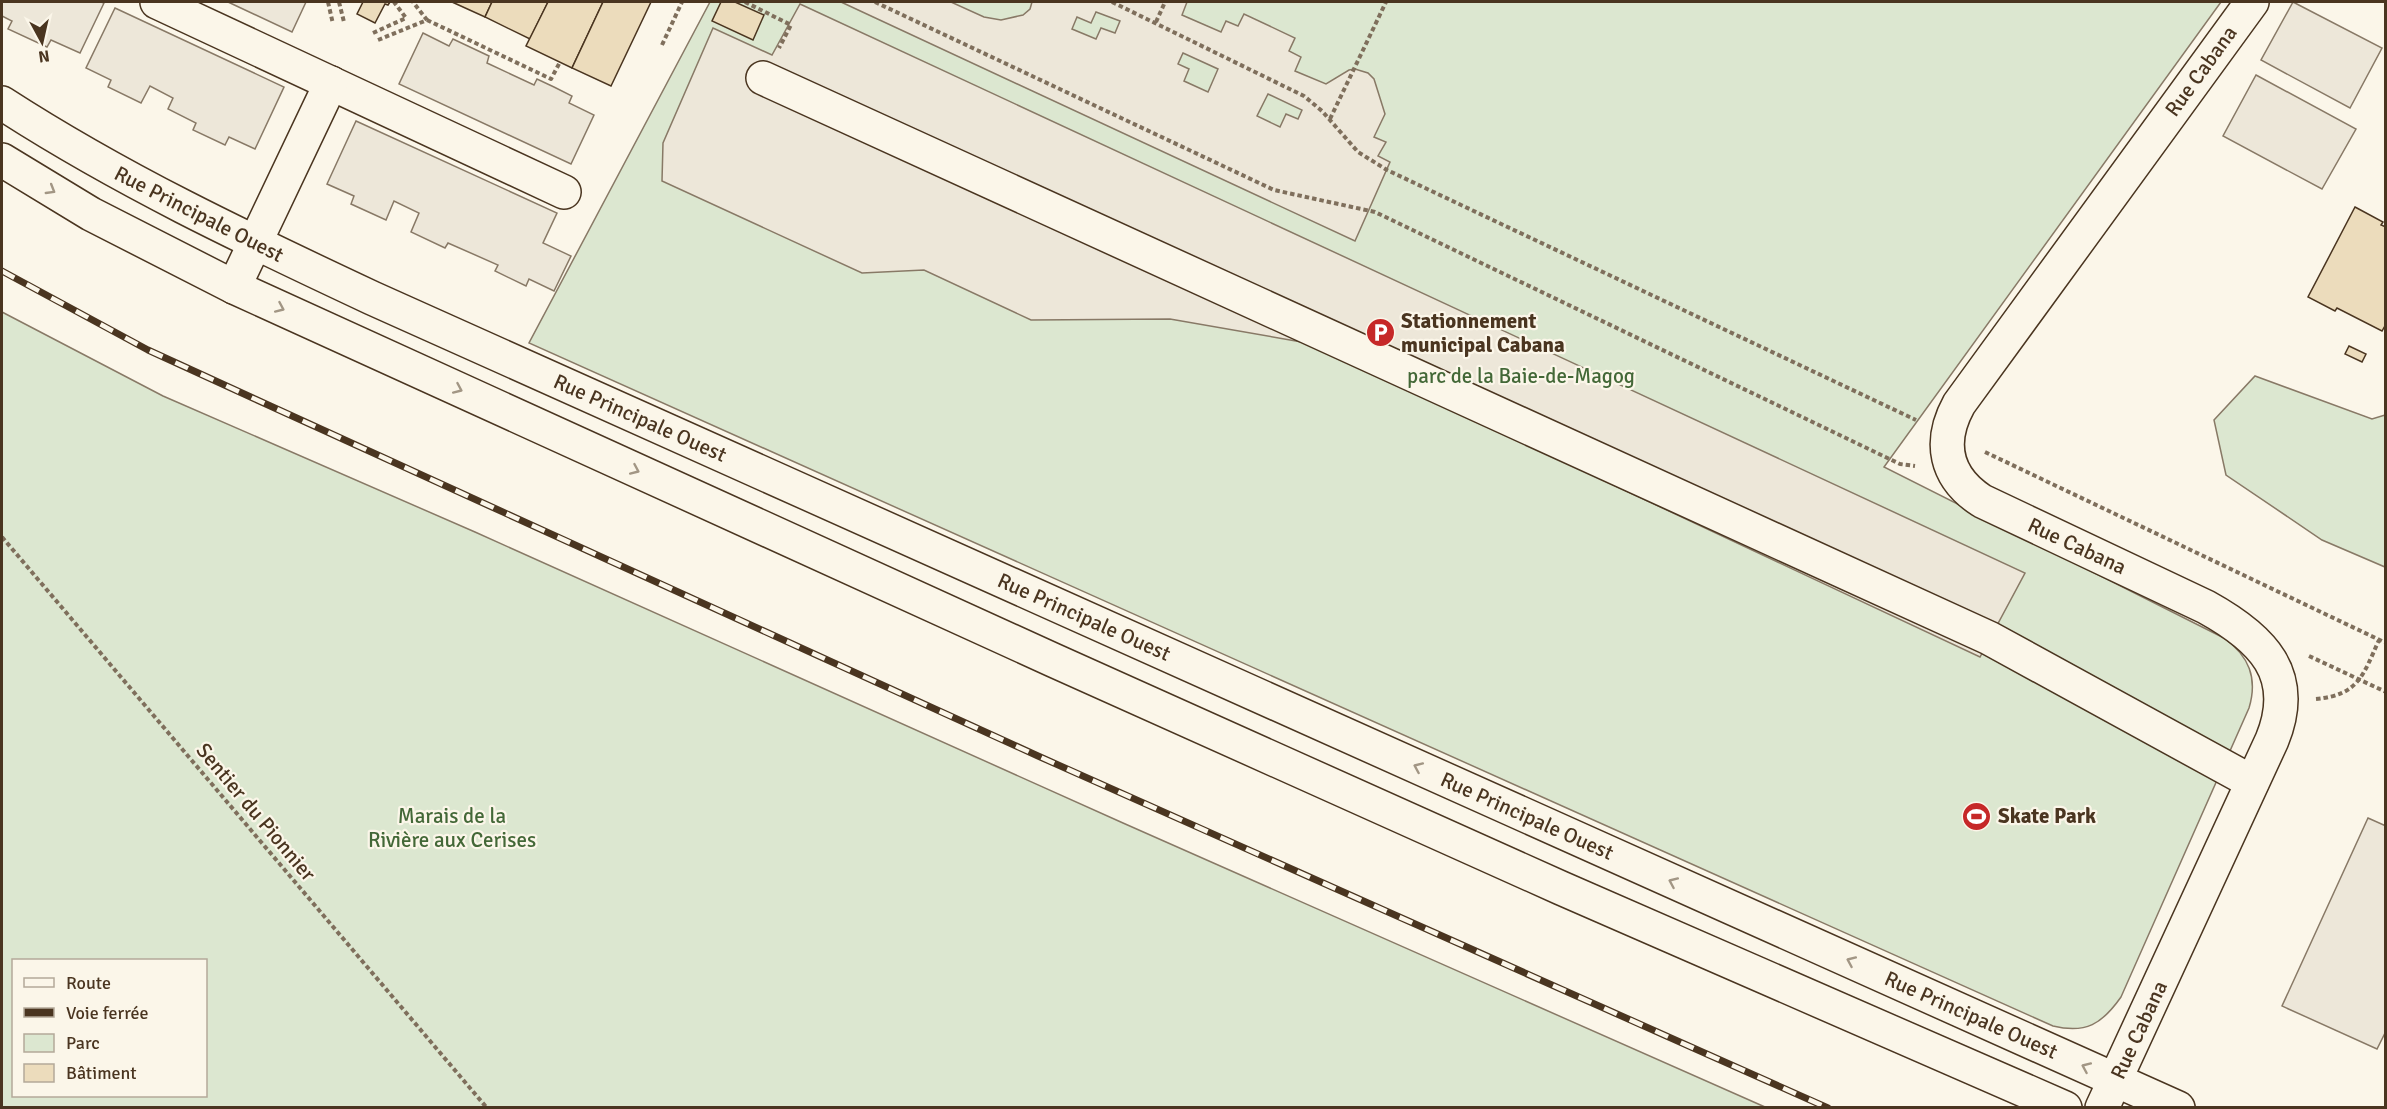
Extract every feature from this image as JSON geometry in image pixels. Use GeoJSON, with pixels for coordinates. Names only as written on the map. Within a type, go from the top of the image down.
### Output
{"type":"FeatureCollection","features":[{"type":"Feature","properties":{"kind":"main road"},"geometry":{"type":"LineString","coordinates":[[157,2],[564,192]]}},
{"type":"Feature","properties":{"kind":"main road","name":"Rue Cabana"},"geometry":{"type":"LineString","coordinates":[[2109,1094],[2279,722],[2282,702],[2279,678],[2269,656],[2234,622],[1982,501],[1970,493],[1952,469],[1947,452],[1947,434],[1951,418],[1959,404],[2252,2]]}},
{"type":"Feature","properties":{"kind":"main road"},"geometry":{"type":"LineString","coordinates":[[763,78],[1989,638],[2252,782]]}},
{"type":"Feature","properties":{"kind":"main road"},"geometry":{"type":"LineString","coordinates":[[234,287],[331,83]]}},
{"type":"Feature","properties":{"kind":"main road","name":"Rue Principale Ouest"},"geometry":{"type":"LineString","coordinates":[[2,103],[117,174],[254,243],[372,298],[2109,1094],[2178,1107]]}},
{"type":"Feature","properties":{"kind":"main road"},"geometry":{"type":"LineString","coordinates":[[2,159],[91,214],[234,287],[1096,680],[1561,888],[2065,1107]]}},
{"type":"Feature","properties":{"kind":"path"},"geometry":{"type":"LineString","coordinates":[[328,2],[333,24]]}},
{"type":"Feature","properties":{"kind":"path"},"geometry":{"type":"LineString","coordinates":[[339,2],[344,22]]}},
{"type":"Feature","properties":{"kind":"path"},"geometry":{"type":"LineString","coordinates":[[373,33],[406,18],[394,2]]}},
{"type":"Feature","properties":{"kind":"path"},"geometry":{"type":"LineString","coordinates":[[413,2],[427,20],[551,79],[560,62]]}},
{"type":"Feature","properties":{"kind":"path"},"geometry":{"type":"LineString","coordinates":[[662,45],[682,2]]}},
{"type":"Feature","properties":{"kind":"path"},"geometry":{"type":"LineString","coordinates":[[745,2],[791,26],[763,78]]}},
{"type":"Feature","properties":{"kind":"path"},"geometry":{"type":"LineString","coordinates":[[875,2],[1274,190],[1375,212],[1900,464],[1952,469]]}},
{"type":"Feature","properties":{"kind":"path"},"geometry":{"type":"LineString","coordinates":[[1112,2],[1304,96],[1330,119],[1358,152],[1387,170],[2385,643]]}},
{"type":"Feature","properties":{"kind":"path"},"geometry":{"type":"LineString","coordinates":[[1156,22],[1165,2]]}},
{"type":"Feature","properties":{"kind":"path"},"geometry":{"type":"LineString","coordinates":[[1330,119],[1386,2]]}},
{"type":"Feature","properties":{"kind":"path"},"geometry":{"type":"LineString","coordinates":[[378,40],[427,20]]}},
{"type":"Feature","properties":{"kind":"path","name":"Sentier du Pionnier"},"geometry":{"type":"LineString","coordinates":[[2,537],[487,1107]]}},
{"type":"Feature","properties":{"kind":"path"},"geometry":{"type":"LineString","coordinates":[[2282,702],[2333,697],[2361,681],[2379,640]]}},
{"type":"Feature","properties":{"kind":"path"},"geometry":{"type":"LineString","coordinates":[[2303,649],[2311,658],[2385,692]]}},
{"type":"Feature","properties":{"kind":"green space","name":"parc de la Baie-de-Magog"},"geometry":{"type":"Polygon","coordinates":[[[710,2],[2221,2],[1884,467],[2224,638],[2240,652],[2249,668],[2252,677],[2252,697],[2249,708],[2121,997],[2107,1014],[2092,1025],[2075,1029],[2053,1026],[529,343],[710,2]]]}},
{"type":"Feature","properties":{"kind":"green space","name":"Marais de la Rivière aux Cerises"},"geometry":{"type":"Polygon","coordinates":[[[2,312],[163,396],[475,532],[1123,823],[1765,1107],[2,1107],[2,312]]]}},
{"type":"Feature","properties":{"kind":"green space"},"geometry":{"type":"Polygon","coordinates":[[[2255,376],[2372,419],[2385,415],[2385,567],[2322,540],[2226,475],[2214,420],[2255,376]]]}},
{"type":"Feature","properties":{"kind":"shaded area"},"geometry":{"type":"Polygon","coordinates":[[[2,2],[104,3],[80,53],[51,40],[47,47],[8,29],[12,21],[2,16],[2,2]]]}},
{"type":"Feature","properties":{"kind":"shaded area"},"geometry":{"type":"Polygon","coordinates":[[[228,2],[306,2],[292,32],[228,2]]]}},
{"type":"Feature","properties":{"kind":"shaded area"},"geometry":{"type":"Polygon","coordinates":[[[841,2],[951,2],[984,17],[1001,20],[1023,15],[1030,9],[1032,2],[1187,2],[1182,15],[1221,32],[1226,21],[1238,26],[1244,14],[1295,38],[1289,51],[1301,57],[1295,71],[1326,84],[1349,70],[1355,69],[1368,73],[1374,79],[1385,114],[1374,137],[1386,142],[1378,156],[1390,162],[1355,241],[841,2]],[[1096,12],[1091,23],[1077,17],[1072,29],[1096,39],[1101,28],[1115,33],[1120,21],[1096,12]],[[1183,53],[1178,64],[1189,69],[1184,81],[1208,92],[1218,69],[1183,53]],[[1268,94],[1257,116],[1280,127],[1286,114],[1298,119],[1302,110],[1268,94]]]}},
{"type":"Feature","properties":{"kind":"shaded area"},"geometry":{"type":"Polygon","coordinates":[[[2293,2],[2382,48],[2350,108],[2261,60],[2293,2]]]}},
{"type":"Feature","properties":{"kind":"shaded area","name":"Stationnement municipal Cabana"},"geometry":{"type":"Polygon","coordinates":[[[800,4],[2025,573],[1980,657],[1313,344],[1170,319],[1031,320],[924,270],[862,273],[662,181],[663,143],[713,28],[772,55],[800,4]]]}},
{"type":"Feature","properties":{"kind":"shaded area"},"geometry":{"type":"Polygon","coordinates":[[[115,8],[284,87],[255,149],[229,137],[225,145],[193,130],[196,123],[168,109],[173,98],[150,86],[141,103],[108,87],[111,80],[86,68],[115,8]]]}},
{"type":"Feature","properties":{"kind":"shaded area"},"geometry":{"type":"Polygon","coordinates":[[[423,33],[449,46],[453,39],[489,56],[487,63],[534,85],[537,79],[554,87],[572,96],[569,103],[594,115],[571,164],[399,84],[423,33]]]}},
{"type":"Feature","properties":{"kind":"shaded area"},"geometry":{"type":"Polygon","coordinates":[[[2256,75],[2356,129],[2322,189],[2223,136],[2256,75]]]}},
{"type":"Feature","properties":{"kind":"shaded area"},"geometry":{"type":"Polygon","coordinates":[[[356,121],[557,213],[543,243],[571,256],[554,291],[529,279],[526,286],[495,271],[498,265],[448,243],[445,248],[411,232],[419,213],[394,201],[386,220],[351,204],[354,196],[327,184],[356,121]]]}},
{"type":"Feature","properties":{"kind":"shaded area"},"geometry":{"type":"Polygon","coordinates":[[[2368,818],[2386,826],[2386,1031],[2377,1049],[2282,1006],[2368,818]]]}},
{"type":"Feature","properties":{"kind":"building"},"geometry":{"type":"Polygon","coordinates":[[[363,2],[390,2],[388,5],[385,4],[375,23],[357,14],[363,2]]]}},
{"type":"Feature","properties":{"kind":"building"},"geometry":{"type":"Polygon","coordinates":[[[452,2],[492,2],[485,17],[452,2]]]}},
{"type":"Feature","properties":{"kind":"building"},"geometry":{"type":"Polygon","coordinates":[[[492,2],[548,2],[530,39],[485,17],[492,2]]]}},
{"type":"Feature","properties":{"kind":"building"},"geometry":{"type":"Polygon","coordinates":[[[548,2],[603,2],[572,68],[526,46],[548,2]]]}},
{"type":"Feature","properties":{"kind":"building"},"geometry":{"type":"Polygon","coordinates":[[[603,2],[651,2],[611,86],[572,68],[603,2]]]}},
{"type":"Feature","properties":{"kind":"building"},"geometry":{"type":"Polygon","coordinates":[[[721,2],[735,2],[764,15],[753,40],[712,21],[721,2]]]}},
{"type":"Feature","properties":{"kind":"building"},"geometry":{"type":"Polygon","coordinates":[[[2355,207],[2383,222],[2381,225],[2386,227],[2386,324],[2382,331],[2337,308],[2335,311],[2308,297],[2355,207]]]}},
{"type":"Feature","properties":{"kind":"building"},"geometry":{"type":"Polygon","coordinates":[[[2349,346],[2366,354],[2362,362],[2345,354],[2349,346]]]}},
{"type":"Feature","properties":{"kind":"railway"},"geometry":{"type":"LineString","coordinates":[[2,271],[148,350],[1038,756],[1828,1108]]}},
{"type":"Feature","properties":{"kind":"place","name":"Stationnement municipal Cabana"},"geometry":{"type":"Point","coordinates":[1380,333]}},
{"type":"Feature","properties":{"kind":"place","name":"Skate Park"},"geometry":{"type":"Point","coordinates":[1977,816]}}]}
